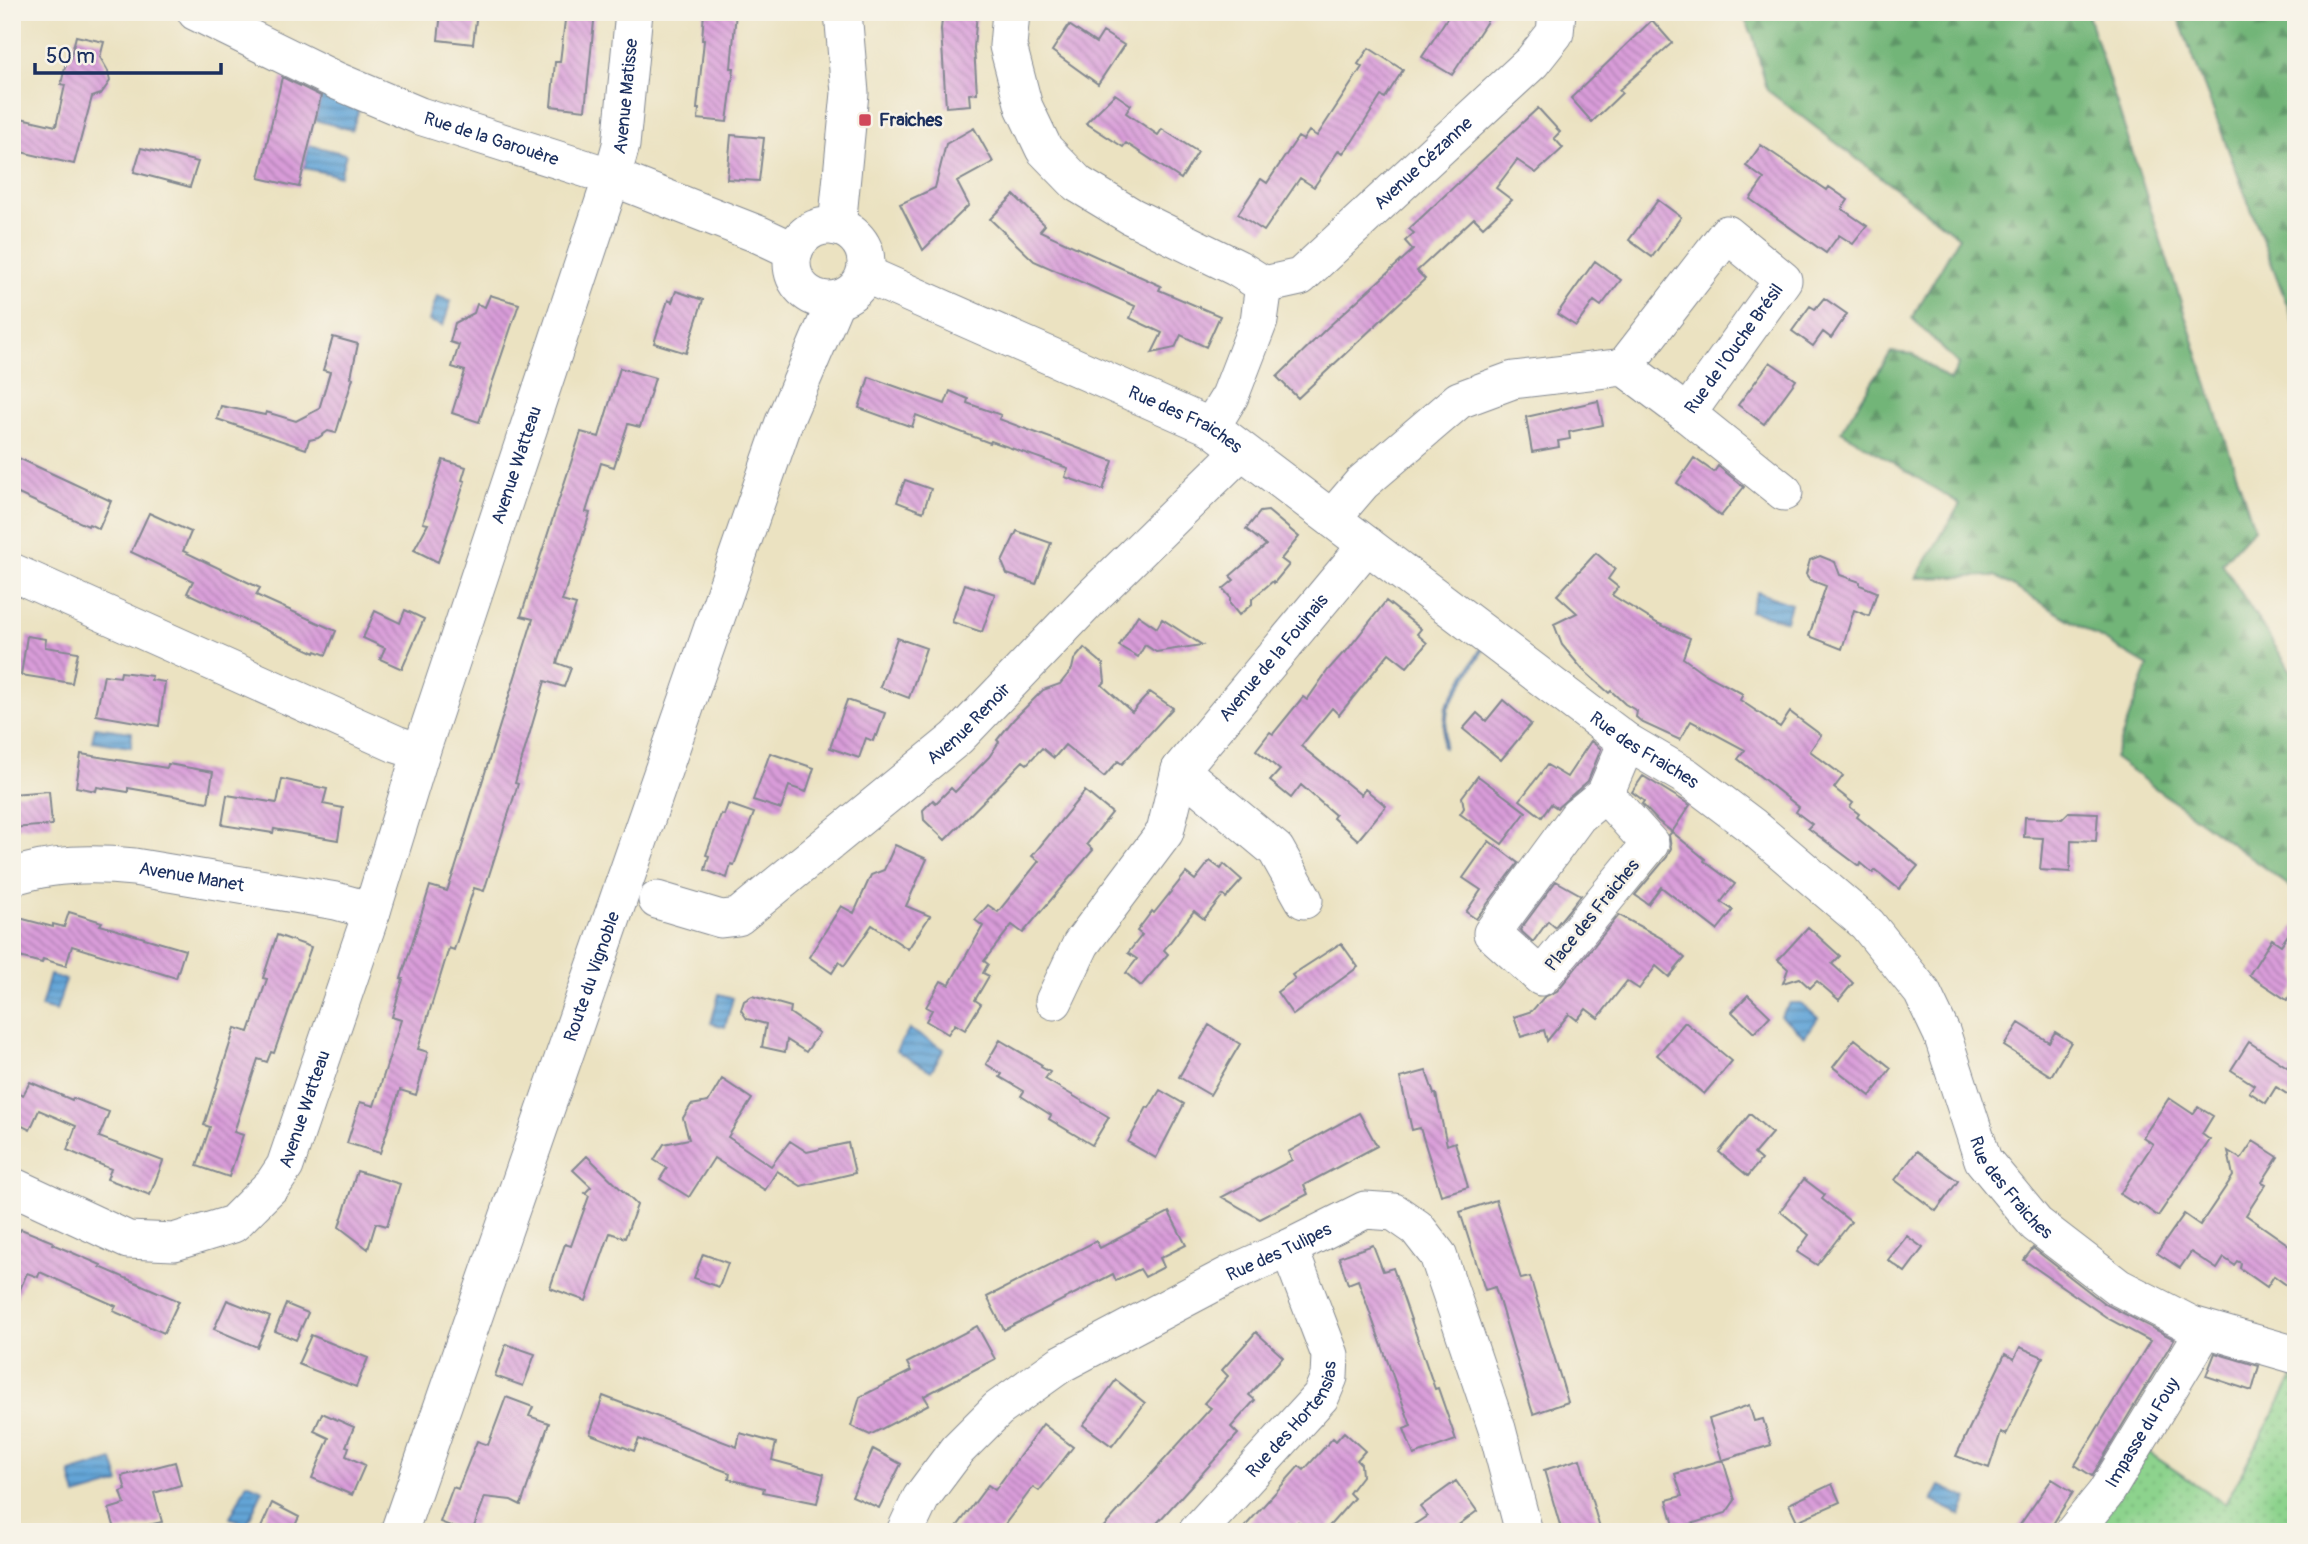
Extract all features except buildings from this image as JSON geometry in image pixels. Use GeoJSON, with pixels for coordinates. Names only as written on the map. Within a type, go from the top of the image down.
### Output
{"type":"FeatureCollection","features":[{"type":"Feature","properties":{"kind":"street","name":"Rue de la Garouère"},"geometry":{"type":"LineString","coordinates":[[195,12],[250,24],[337,81],[420,116],[612,177],[794,251]]}},
{"type":"Feature","properties":{"kind":"street","name":"Avenue Matisse"},"geometry":{"type":"LineString","coordinates":[[612,177],[621,145],[634,12]]}},
{"type":"Feature","properties":{"kind":"street"},"geometry":{"type":"LineString","coordinates":[[837,227],[850,93],[843,12]]}},
{"type":"Feature","properties":{"kind":"street"},"geometry":{"type":"LineString","coordinates":[[850,93],[868,34],[870,12]]}},
{"type":"Feature","properties":{"kind":"street"},"geometry":{"type":"LineString","coordinates":[[1011,12],[1008,47],[1024,107],[1044,149],[1078,184],[1131,216],[1237,268],[1264,285],[1259,321],[1230,396],[1211,427]]}},
{"type":"Feature","properties":{"kind":"street","name":"Avenue Cézanne"},"geometry":{"type":"LineString","coordinates":[[1264,285],[1300,277],[1512,81],[1532,62],[1555,33],[1557,12]]}},
{"type":"Feature","properties":{"kind":"street","name":"Avenue Watteau"},"geometry":{"type":"LineString","coordinates":[[12,1186],[128,1240],[174,1242],[233,1224],[273,1184],[288,1158],[372,911],[421,752],[612,177]]}},
{"type":"Feature","properties":{"kind":"street"},"geometry":{"type":"LineString","coordinates":[[822,227],[837,227],[853,234],[864,248],[865,275],[854,292],[836,300],[813,297],[801,287],[792,266],[794,251],[808,233],[822,227]]}},
{"type":"Feature","properties":{"kind":"street","name":"Rue de l'Ouche Brésil"},"geometry":{"type":"LineString","coordinates":[[1727,233],[1783,280],[1687,414],[1624,367],[1727,233]]}},
{"type":"Feature","properties":{"kind":"street","name":"Rue des Fraiches"},"geometry":{"type":"LineString","coordinates":[[865,275],[1211,427],[1628,742],[1687,777],[1752,826],[1867,924],[1922,992],[1942,1034],[1983,1160],[2036,1224],[2118,1287],[2192,1325],[2293,1351]]}},
{"type":"Feature","properties":{"kind":"street","name":"Route du Vignoble"},"geometry":{"type":"LineString","coordinates":[[784,422],[800,327],[801,287]]}},
{"type":"Feature","properties":{"kind":"street","name":"Route du Vignoble"},"geometry":{"type":"LineString","coordinates":[[399,1532],[784,422],[836,300]]}},
{"type":"Feature","properties":{"kind":"street"},"geometry":{"type":"LineString","coordinates":[[1332,518],[1362,483],[1459,400],[1513,380],[1624,367]]}},
{"type":"Feature","properties":{"kind":"street"},"geometry":{"type":"LineString","coordinates":[[1687,414],[1784,492]]}},
{"type":"Feature","properties":{"kind":"street","name":"Avenue Renoir"},"geometry":{"type":"LineString","coordinates":[[657,900],[721,919],[738,917],[957,738],[1093,596],[1241,451]]}},
{"type":"Feature","properties":{"kind":"street","name":"Avenue de la Fouinais"},"geometry":{"type":"LineString","coordinates":[[1054,1002],[1081,944],[1165,832],[1180,770],[1367,545]]}},
{"type":"Feature","properties":{"kind":"street"},"geometry":{"type":"LineString","coordinates":[[12,572],[383,739],[421,752]]}},
{"type":"Feature","properties":{"kind":"street","name":"Place des Fraiches"},"geometry":{"type":"LineString","coordinates":[[1605,794],[1650,844],[1541,977],[1492,933],[1578,816],[1605,794],[1628,742]]}},
{"type":"Feature","properties":{"kind":"street"},"geometry":{"type":"LineString","coordinates":[[1180,770],[1276,850],[1304,900]]}},
{"type":"Feature","properties":{"kind":"street","name":"Avenue Manet"},"geometry":{"type":"LineString","coordinates":[[12,877],[32,870],[104,864],[336,901],[372,911]]}},
{"type":"Feature","properties":{"kind":"street","name":"Rue des Tulipes"},"geometry":{"type":"LineString","coordinates":[[905,1532],[922,1498],[957,1450],[998,1409],[1061,1364],[1231,1274],[1365,1210],[1394,1212],[1417,1228],[1438,1255],[1497,1429],[1524,1532]]}},
{"type":"Feature","properties":{"kind":"street","name":"Rue des Hortensias"},"geometry":{"type":"LineString","coordinates":[[1197,1532],[1321,1396],[1329,1377],[1330,1354],[1289,1248]]}},
{"type":"Feature","properties":{"kind":"street","name":"Impasse du Fouy"},"geometry":{"type":"LineString","coordinates":[[2074,1532],[2105,1494],[2205,1329]]}},
{"type":"Feature","properties":{"kind":"green space"},"geometry":{"type":"Polygon","coordinates":[[[1741,12],[2087,12],[2254,528],[2222,563],[2296,679],[2296,891],[2114,758],[2148,666],[1995,576],[1916,578],[1960,504],[1841,431],[1891,352],[1913,354],[1950,381],[1959,365],[1912,318],[1959,237],[1767,90],[1753,36],[1741,12]]]}},
{"type":"Feature","properties":{"kind":"green space"},"geometry":{"type":"Polygon","coordinates":[[[2176,12],[2296,12],[2296,328],[2176,12]]]}},
{"type":"Feature","properties":{"kind":"green space"},"geometry":{"type":"Polygon","coordinates":[[[2296,1372],[2296,1532],[2083,1532],[2136,1444],[2225,1504],[2296,1372]]]}},
{"type":"Feature","properties":{"kind":"water"},"geometry":{"type":"Polygon","coordinates":[[[321,94],[359,109],[352,130],[315,120],[321,94]]]}},
{"type":"Feature","properties":{"kind":"water"},"geometry":{"type":"Polygon","coordinates":[[[309,145],[346,154],[340,176],[304,168],[309,145]]]}},
{"type":"Feature","properties":{"kind":"water"},"geometry":{"type":"Polygon","coordinates":[[[437,296],[451,301],[443,326],[429,321],[437,296]]]}},
{"type":"Feature","properties":{"kind":"water"},"geometry":{"type":"Polygon","coordinates":[[[1757,592],[1791,604],[1786,621],[1750,611],[1757,592]]]}},
{"type":"Feature","properties":{"kind":"water"},"geometry":{"type":"Polygon","coordinates":[[[1483,645],[1485,647],[1448,708],[1444,748],[1446,706],[1483,645]]]}},
{"type":"Feature","properties":{"kind":"water"},"geometry":{"type":"Polygon","coordinates":[[[95,727],[132,732],[131,747],[92,741],[95,727]]]}},
{"type":"Feature","properties":{"kind":"water"},"geometry":{"type":"Polygon","coordinates":[[[50,975],[66,980],[56,1011],[41,1007],[50,975]]]}},
{"type":"Feature","properties":{"kind":"water"},"geometry":{"type":"Polygon","coordinates":[[[719,994],[733,998],[725,1027],[711,1023],[719,994]]]}},
{"type":"Feature","properties":{"kind":"water"},"geometry":{"type":"Polygon","coordinates":[[[1790,1003],[1801,1003],[1818,1018],[1805,1036],[1781,1016],[1790,1003]]]}},
{"type":"Feature","properties":{"kind":"water"},"geometry":{"type":"Polygon","coordinates":[[[909,1029],[944,1049],[931,1071],[896,1051],[909,1029]]]}},
{"type":"Feature","properties":{"kind":"water"},"geometry":{"type":"Polygon","coordinates":[[[113,1460],[120,1483],[76,1496],[70,1473],[113,1460]]]}},
{"type":"Feature","properties":{"kind":"water"},"geometry":{"type":"Polygon","coordinates":[[[247,1483],[263,1490],[247,1524],[230,1518],[247,1483]]]}},
{"type":"Feature","properties":{"kind":"water"},"geometry":{"type":"Polygon","coordinates":[[[1940,1486],[1968,1499],[1961,1515],[1932,1501],[1940,1486]]]}},
{"type":"Feature","properties":{"kind":"place","name":"Fraiches"},"geometry":{"type":"Point","coordinates":[865,120]}}]}
